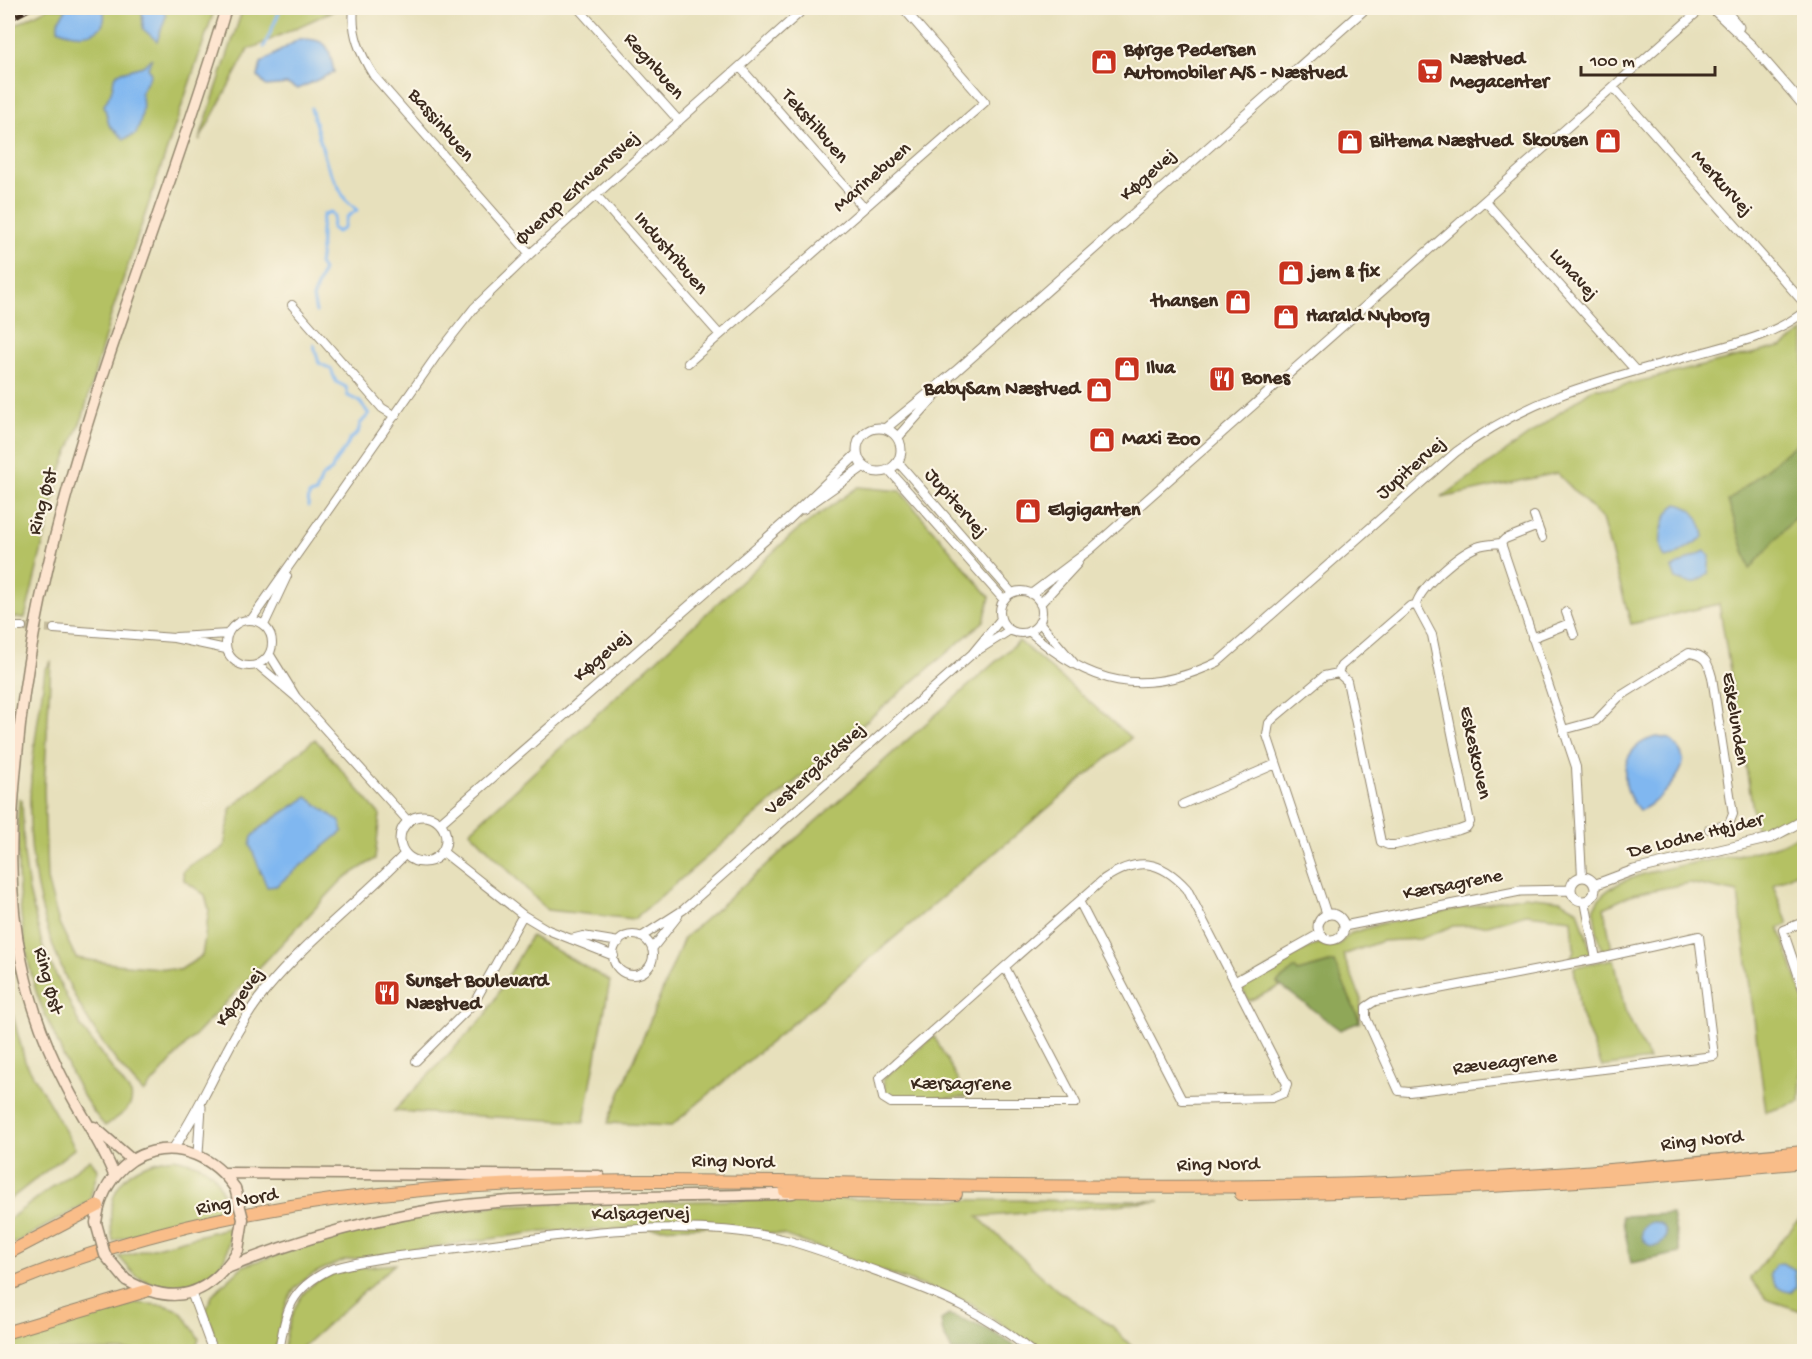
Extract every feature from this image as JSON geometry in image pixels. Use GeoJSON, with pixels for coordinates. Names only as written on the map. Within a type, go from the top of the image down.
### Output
{"type":"FeatureCollection","features":[{"type":"Feature","properties":{"kind":"main road","name":"Ring Øst"},"geometry":{"type":"LineString","coordinates":[[114,1175],[88,1121],[49,1050],[33,1006],[21,962],[14,916],[12,870],[12,801],[19,724],[31,641],[70,474],[89,410],[226,8]]}},
{"type":"Feature","properties":{"kind":"main road","name":"Ring Øst"},"geometry":{"type":"LineString","coordinates":[[88,1121],[132,1160]]}},
{"type":"Feature","properties":{"kind":"main road"},"geometry":{"type":"LineString","coordinates":[[173,1149],[198,1154],[225,1173],[235,1188],[243,1219],[238,1250],[227,1268],[211,1283],[191,1292],[168,1295],[146,1291],[126,1280],[105,1256],[96,1223],[98,1206],[114,1175],[132,1160],[152,1152],[173,1149]]}},
{"type":"Feature","properties":{"kind":"main road","name":"Ring Nord"},"geometry":{"type":"LineString","coordinates":[[8,1285],[155,1234],[224,1217],[326,1198],[477,1185],[631,1182],[1214,1186],[1429,1182],[1591,1172],[1804,1152]]}},
{"type":"Feature","properties":{"kind":"main road","name":"Ring Nord"},"geometry":{"type":"LineString","coordinates":[[8,1291],[93,1259],[156,1240],[225,1224],[327,1205],[477,1192],[611,1188],[806,1193],[1213,1194],[1430,1191],[1645,1178],[1804,1162]]}},
{"type":"Feature","properties":{"kind":"main road"},"geometry":{"type":"LineString","coordinates":[[225,1173],[610,1177],[631,1182]]}},
{"type":"Feature","properties":{"kind":"main road"},"geometry":{"type":"LineString","coordinates":[[227,1268],[267,1252],[336,1232],[420,1212],[474,1204],[612,1197],[806,1193]]}},
{"type":"Feature","properties":{"kind":"main road"},"geometry":{"type":"LineString","coordinates":[[8,1253],[98,1206]]}},
{"type":"Feature","properties":{"kind":"main road"},"geometry":{"type":"LineString","coordinates":[[8,1332],[146,1291]]}},
{"type":"Feature","properties":{"kind":"street","name":"Bassinbuen"},"geometry":{"type":"LineString","coordinates":[[354,8],[354,32],[362,57],[374,76],[530,254]]}},
{"type":"Feature","properties":{"kind":"street","name":"Regnbuen"},"geometry":{"type":"LineString","coordinates":[[578,8],[679,121]]}},
{"type":"Feature","properties":{"kind":"street","name":"Øverup Erhvervsvej"},"geometry":{"type":"LineString","coordinates":[[251,620],[474,308],[530,254],[805,8]]}},
{"type":"Feature","properties":{"kind":"street","name":"Marinebuen"},"geometry":{"type":"LineString","coordinates":[[688,363],[985,102],[903,8]]}},
{"type":"Feature","properties":{"kind":"street","name":"Køgevej"},"geometry":{"type":"LineString","coordinates":[[886,428],[956,371],[1366,8]]}},
{"type":"Feature","properties":{"kind":"street"},"geometry":{"type":"LineString","coordinates":[[1031,594],[1091,549],[1702,8]]}},
{"type":"Feature","properties":{"kind":"street"},"geometry":{"type":"LineString","coordinates":[[1712,8],[1752,46]]}},
{"type":"Feature","properties":{"kind":"street"},"geometry":{"type":"LineString","coordinates":[[1723,8],[1752,46],[1804,106]]}},
{"type":"Feature","properties":{"kind":"street","name":"Tekstilbuen"},"geometry":{"type":"LineString","coordinates":[[740,67],[864,208]]}},
{"type":"Feature","properties":{"kind":"street","name":"Merkurvej"},"geometry":{"type":"LineString","coordinates":[[1613,87],[1804,303]]}},
{"type":"Feature","properties":{"kind":"street","name":"Industribuen"},"geometry":{"type":"LineString","coordinates":[[596,195],[720,335]]}},
{"type":"Feature","properties":{"kind":"street","name":"Lunavej"},"geometry":{"type":"LineString","coordinates":[[1485,201],[1636,371]]}},
{"type":"Feature","properties":{"kind":"street"},"geometry":{"type":"LineString","coordinates":[[292,305],[382,408],[395,416]]}},
{"type":"Feature","properties":{"kind":"street","name":"Jupitervej"},"geometry":{"type":"LineString","coordinates":[[1039,622],[1074,663],[1090,672],[1122,682],[1145,683],[1166,681],[1195,672],[1218,662],[1456,452],[1488,428],[1551,397],[1771,333],[1804,312]]}},
{"type":"Feature","properties":{"kind":"street","name":"Køgevej"},"geometry":{"type":"LineString","coordinates":[[898,437],[956,371]]}},
{"type":"Feature","properties":{"kind":"street"},"geometry":{"type":"LineString","coordinates":[[873,428],[886,428],[898,437],[902,452],[898,462],[889,470],[879,472],[864,466],[857,454],[862,435],[873,428]]}},
{"type":"Feature","properties":{"kind":"street","name":"Køgevej"},"geometry":{"type":"LineString","coordinates":[[440,823],[789,519],[857,454]]}},
{"type":"Feature","properties":{"kind":"street","name":"Jupitervej"},"geometry":{"type":"LineString","coordinates":[[898,462],[1012,593]]}},
{"type":"Feature","properties":{"kind":"street","name":"Køgevej"},"geometry":{"type":"LineString","coordinates":[[789,519],[864,466]]}},
{"type":"Feature","properties":{"kind":"street","name":"Jupitervej"},"geometry":{"type":"LineString","coordinates":[[889,470],[1004,600]]}},
{"type":"Feature","properties":{"kind":"street"},"geometry":{"type":"LineString","coordinates":[[1534,516],[1542,538]]}},
{"type":"Feature","properties":{"kind":"street"},"geometry":{"type":"LineString","coordinates":[[1327,915],[1267,735],[1269,723],[1324,676],[1338,673],[1341,666],[1410,606],[1416,605],[1422,591],[1464,554],[1479,546],[1501,543],[1505,539],[1538,526]]}},
{"type":"Feature","properties":{"kind":"street"},"geometry":{"type":"LineString","coordinates":[[1501,543],[1575,767],[1582,876]]}},
{"type":"Feature","properties":{"kind":"street"},"geometry":{"type":"LineString","coordinates":[[1040,604],[1031,594],[1018,591],[1012,593],[1004,600],[1000,609],[1001,619],[1010,630],[1029,631],[1039,622],[1040,604],[1091,549]]}},
{"type":"Feature","properties":{"kind":"street","name":"Øverup Erhvervsvej"},"geometry":{"type":"LineString","coordinates":[[264,625],[295,559]]}},
{"type":"Feature","properties":{"kind":"street","name":"Eskeskoven"},"geometry":{"type":"LineString","coordinates":[[1338,673],[1348,686],[1381,842],[1395,845],[1467,827],[1469,814],[1432,635],[1416,605]]}},
{"type":"Feature","properties":{"kind":"street"},"geometry":{"type":"LineString","coordinates":[[1566,612],[1574,635]]}},
{"type":"Feature","properties":{"kind":"street","name":"Vestergårdsvej"},"geometry":{"type":"LineString","coordinates":[[641,937],[683,910],[972,654],[1001,619]]}},
{"type":"Feature","properties":{"kind":"street"},"geometry":{"type":"LineString","coordinates":[[251,620],[264,625],[273,642],[270,655],[258,665],[242,666],[230,656],[226,649],[228,634],[237,623],[251,620]]}},
{"type":"Feature","properties":{"kind":"street"},"geometry":{"type":"LineString","coordinates":[[1532,638],[1570,623]]}},
{"type":"Feature","properties":{"kind":"street"},"geometry":{"type":"LineString","coordinates":[[8,627],[22,627]]}},
{"type":"Feature","properties":{"kind":"street"},"geometry":{"type":"LineString","coordinates":[[54,629],[174,638],[226,649]]}},
{"type":"Feature","properties":{"kind":"street","name":"Vestergårdsvej"},"geometry":{"type":"LineString","coordinates":[[972,654],[1010,630]]}},
{"type":"Feature","properties":{"kind":"street","name":"Jupitervej"},"geometry":{"type":"LineString","coordinates":[[1029,631],[1066,662],[1074,663]]}},
{"type":"Feature","properties":{"kind":"street"},"geometry":{"type":"LineString","coordinates":[[174,638],[228,634]]}},
{"type":"Feature","properties":{"kind":"street","name":"Eskelunden"},"geometry":{"type":"LineString","coordinates":[[1563,730],[1596,721],[1628,691],[1689,653],[1699,654],[1708,662],[1712,676],[1733,814],[1729,824],[1709,829]]}},
{"type":"Feature","properties":{"kind":"street"},"geometry":{"type":"LineString","coordinates":[[270,655],[296,697]]}},
{"type":"Feature","properties":{"kind":"street"},"geometry":{"type":"LineString","coordinates":[[258,665],[296,697],[408,821]]}},
{"type":"Feature","properties":{"kind":"street"},"geometry":{"type":"LineString","coordinates":[[1184,804],[1276,764]]}},
{"type":"Feature","properties":{"kind":"street"},"geometry":{"type":"LineString","coordinates":[[424,815],[440,823],[447,837],[443,852],[436,859],[422,862],[405,854],[400,837],[408,821],[424,815]]}},
{"type":"Feature","properties":{"kind":"street","name":"De Lodne Højder"},"geometry":{"type":"LineString","coordinates":[[1594,885],[1634,870],[1772,838],[1804,820]]}},
{"type":"Feature","properties":{"kind":"street"},"geometry":{"type":"LineString","coordinates":[[443,852],[523,915],[571,939],[614,956]]}},
{"type":"Feature","properties":{"kind":"street","name":"Køgevej"},"geometry":{"type":"LineString","coordinates":[[173,1149],[201,1101],[220,1061],[264,992],[305,946],[405,854]]}},
{"type":"Feature","properties":{"kind":"street","name":"Kærsagrene"},"geometry":{"type":"LineString","coordinates":[[1005,967],[1076,1103],[891,1103],[884,1098],[879,1078],[1104,879],[1132,863],[1152,865],[1164,870],[1187,889],[1287,1084],[1287,1089],[1278,1097],[1182,1100],[1079,902]]}},
{"type":"Feature","properties":{"kind":"street"},"geometry":{"type":"LineString","coordinates":[[1582,876],[1590,879],[1594,885],[1594,893],[1585,901]]}},
{"type":"Feature","properties":{"kind":"street"},"geometry":{"type":"LineString","coordinates":[[1582,876],[1572,882],[1571,890],[1577,899],[1585,901]]}},
{"type":"Feature","properties":{"kind":"street","name":"Kærsagrene"},"geometry":{"type":"LineString","coordinates":[[1344,926],[1521,891],[1571,890]]}},
{"type":"Feature","properties":{"kind":"street"},"geometry":{"type":"LineString","coordinates":[[1585,901],[1596,959]]}},
{"type":"Feature","properties":{"kind":"street","name":"Vestergårdsvej"},"geometry":{"type":"LineString","coordinates":[[652,949],[683,910]]}},
{"type":"Feature","properties":{"kind":"street"},"geometry":{"type":"LineString","coordinates":[[416,1061],[474,1003],[523,915]]}},
{"type":"Feature","properties":{"kind":"street"},"geometry":{"type":"LineString","coordinates":[[1327,915],[1336,915],[1344,926],[1342,934],[1337,939],[1325,939],[1320,934],[1318,925],[1327,915]]}},
{"type":"Feature","properties":{"kind":"street"},"geometry":{"type":"LineString","coordinates":[[1804,922],[1783,930],[1804,992]]}},
{"type":"Feature","properties":{"kind":"street"},"geometry":{"type":"LineString","coordinates":[[1235,982],[1320,934]]}},
{"type":"Feature","properties":{"kind":"street"},"geometry":{"type":"LineString","coordinates":[[571,939],[583,936],[619,942]]}},
{"type":"Feature","properties":{"kind":"street"},"geometry":{"type":"LineString","coordinates":[[629,936],[641,937],[652,949],[651,963],[648,968],[636,974],[620,970],[614,956],[619,942],[629,936]]}},
{"type":"Feature","properties":{"kind":"street","name":"Ræveagrene"},"geometry":{"type":"LineString","coordinates":[[1699,936],[1714,1056],[1399,1091],[1366,1018],[1366,1007],[1375,1001],[1596,959],[1699,936]]}},
{"type":"Feature","properties":{"kind":"street","name":"Køgevej"},"geometry":{"type":"LineString","coordinates":[[198,1154],[201,1101]]}},
{"type":"Feature","properties":{"kind":"street","name":"Kalsagervej"},"geometry":{"type":"LineString","coordinates":[[279,1352],[291,1301],[302,1286],[331,1269],[540,1237],[654,1230],[752,1234],[784,1240],[825,1253],[971,1308],[1011,1334],[1032,1352]]}},
{"type":"Feature","properties":{"kind":"street"},"geometry":{"type":"LineString","coordinates":[[191,1292],[212,1351]]}},
{"type":"Feature","properties":{"kind":"green space"},"geometry":{"type":"Polygon","coordinates":[[[48,8],[215,8],[111,315],[83,416],[61,470],[25,618],[8,617],[8,29],[48,8]]]}},
{"type":"Feature","properties":{"kind":"green space"},"geometry":{"type":"Polygon","coordinates":[[[243,8],[339,8],[248,50],[199,141],[243,8]]]}},
{"type":"Feature","properties":{"kind":"green space"},"geometry":{"type":"Polygon","coordinates":[[[1804,331],[1804,810],[1786,826],[1757,834],[1719,604],[1631,624],[1602,519],[1557,473],[1441,498],[1594,388],[1612,388],[1784,346],[1804,331]]]}},
{"type":"Feature","properties":{"kind":"green space"},"geometry":{"type":"Polygon","coordinates":[[[1804,437],[1804,507],[1750,569],[1728,501],[1804,437]]]}},
{"type":"Feature","properties":{"kind":"green space"},"geometry":{"type":"Polygon","coordinates":[[[858,487],[900,491],[990,597],[984,621],[634,919],[547,910],[470,831],[796,531],[858,487]]]}},
{"type":"Feature","properties":{"kind":"green space"},"geometry":{"type":"Polygon","coordinates":[[[1019,641],[1131,738],[671,1126],[608,1123],[684,938],[1019,641]]]}},
{"type":"Feature","properties":{"kind":"green space"},"geometry":{"type":"Polygon","coordinates":[[[51,662],[44,789],[47,880],[59,923],[76,958],[180,970],[202,956],[209,910],[205,895],[184,880],[183,871],[194,862],[224,847],[231,808],[315,739],[380,815],[375,859],[343,879],[182,1049],[144,1093],[117,1062],[73,994],[44,918],[35,879],[30,797],[45,670],[51,662]],[[307,797],[260,828],[260,873],[276,886],[342,831],[307,797]]]}},
{"type":"Feature","properties":{"kind":"green space"},"geometry":{"type":"Polygon","coordinates":[[[19,798],[22,800],[24,855],[29,891],[43,948],[81,1027],[131,1094],[127,1109],[105,1126],[83,1096],[71,1073],[34,984],[24,938],[19,892],[19,798]]]}},
{"type":"Feature","properties":{"kind":"green space"},"geometry":{"type":"Polygon","coordinates":[[[1804,831],[1804,868],[1773,885],[1788,924],[1779,928],[1804,1000],[1800,1102],[1766,1112],[1738,893],[1690,883],[1633,894],[1604,908],[1612,950],[1602,952],[1594,912],[1607,891],[1629,879],[1658,870],[1757,851],[1784,842],[1804,831]]]}},
{"type":"Feature","properties":{"kind":"green space"},"geometry":{"type":"Polygon","coordinates":[[[1524,896],[1560,900],[1578,910],[1592,955],[1570,959],[1574,951],[1572,919],[1526,914],[1488,925],[1453,926],[1420,939],[1382,941],[1343,955],[1361,999],[1360,1022],[1333,962],[1298,972],[1295,969],[1277,983],[1281,986],[1249,1001],[1239,984],[1318,943],[1328,946],[1339,945],[1349,934],[1380,924],[1524,896]]]}},
{"type":"Feature","properties":{"kind":"green space"},"geometry":{"type":"Polygon","coordinates":[[[531,936],[610,981],[584,1122],[394,1111],[485,1016],[531,936]]]}},
{"type":"Feature","properties":{"kind":"green space"},"geometry":{"type":"Polygon","coordinates":[[[1614,959],[1625,1010],[1649,1060],[1602,1067],[1580,1012],[1574,967],[1614,959]]]}},
{"type":"Feature","properties":{"kind":"green space"},"geometry":{"type":"Polygon","coordinates":[[[1334,962],[1360,1022],[1340,1030],[1277,983],[1295,968],[1298,972],[1334,962]]]}},
{"type":"Feature","properties":{"kind":"green space"},"geometry":{"type":"Polygon","coordinates":[[[8,998],[25,1061],[75,1148],[8,1201],[8,998]]]}},
{"type":"Feature","properties":{"kind":"green space"},"geometry":{"type":"Polygon","coordinates":[[[934,1036],[967,1097],[893,1100],[886,1095],[883,1079],[934,1036]]]}},
{"type":"Feature","properties":{"kind":"green space"},"geometry":{"type":"Polygon","coordinates":[[[174,1158],[197,1164],[211,1173],[220,1187],[227,1209],[113,1241],[111,1207],[121,1183],[130,1173],[142,1166],[174,1158]]]}},
{"type":"Feature","properties":{"kind":"green space"},"geometry":{"type":"Polygon","coordinates":[[[90,1159],[98,1170],[89,1202],[8,1247],[8,1220],[90,1159]]]}},
{"type":"Feature","properties":{"kind":"green space"},"geometry":{"type":"Polygon","coordinates":[[[808,1199],[1160,1201],[978,1217],[1057,1290],[1112,1326],[1136,1351],[1035,1351],[1012,1331],[970,1303],[784,1235],[715,1226],[538,1232],[346,1260],[312,1275],[297,1286],[287,1302],[274,1351],[219,1351],[206,1310],[213,1294],[243,1266],[340,1234],[422,1216],[499,1205],[808,1199]]]}},
{"type":"Feature","properties":{"kind":"green space"},"geometry":{"type":"Polygon","coordinates":[[[1672,1214],[1680,1253],[1631,1263],[1622,1216],[1672,1214]]]}},
{"type":"Feature","properties":{"kind":"green space"},"geometry":{"type":"Polygon","coordinates":[[[1802,1216],[1804,1224],[1804,1312],[1766,1299],[1750,1278],[1802,1216]]]}},
{"type":"Feature","properties":{"kind":"green space"},"geometry":{"type":"Polygon","coordinates":[[[231,1227],[224,1259],[207,1276],[185,1285],[161,1285],[149,1282],[135,1275],[119,1257],[231,1227]]]}},
{"type":"Feature","properties":{"kind":"green space"},"geometry":{"type":"Polygon","coordinates":[[[395,1264],[298,1351],[283,1352],[288,1326],[296,1306],[305,1292],[317,1281],[349,1270],[395,1264]]]}},
{"type":"Feature","properties":{"kind":"green space"},"geometry":{"type":"Polygon","coordinates":[[[136,1303],[168,1306],[181,1313],[199,1339],[195,1351],[8,1351],[8,1339],[136,1303]]]}},
{"type":"Feature","properties":{"kind":"green space"},"geometry":{"type":"Polygon","coordinates":[[[949,1315],[987,1330],[1021,1351],[952,1351],[943,1333],[941,1320],[949,1315]]]}},
{"type":"Feature","properties":{"kind":"water"},"geometry":{"type":"Polygon","coordinates":[[[67,8],[103,8],[102,25],[91,33],[83,34],[58,29],[58,21],[67,8]]]}},
{"type":"Feature","properties":{"kind":"water"},"geometry":{"type":"Polygon","coordinates":[[[142,8],[163,8],[166,16],[157,41],[143,29],[142,8]]]}},
{"type":"Feature","properties":{"kind":"water"},"geometry":{"type":"Polygon","coordinates":[[[299,39],[317,40],[326,46],[334,72],[298,89],[287,84],[266,86],[258,77],[261,63],[299,39]]]}},
{"type":"Feature","properties":{"kind":"water"},"geometry":{"type":"Polygon","coordinates":[[[152,58],[148,68],[151,74],[141,93],[142,109],[138,129],[136,134],[124,139],[109,125],[104,105],[118,73],[143,66],[152,58]]]}},
{"type":"Feature","properties":{"kind":"water"},"geometry":{"type":"Polygon","coordinates":[[[1677,504],[1692,511],[1701,526],[1704,537],[1674,556],[1665,558],[1661,544],[1662,529],[1668,514],[1677,504]]]}},
{"type":"Feature","properties":{"kind":"water"},"geometry":{"type":"Polygon","coordinates":[[[1705,551],[1710,556],[1708,574],[1693,583],[1676,579],[1672,568],[1705,551]]]}},
{"type":"Feature","properties":{"kind":"water"},"geometry":{"type":"Polygon","coordinates":[[[1657,737],[1670,739],[1680,751],[1683,759],[1682,765],[1674,781],[1660,797],[1639,810],[1627,789],[1626,766],[1635,748],[1657,737]]]}},
{"type":"Feature","properties":{"kind":"water"},"geometry":{"type":"Polygon","coordinates":[[[307,797],[340,822],[343,831],[276,886],[267,887],[250,845],[252,837],[260,828],[307,797]]]}},
{"type":"Feature","properties":{"kind":"water"},"geometry":{"type":"Polygon","coordinates":[[[1654,1222],[1663,1225],[1666,1234],[1663,1243],[1654,1246],[1645,1243],[1642,1234],[1645,1225],[1654,1222]]]}},
{"type":"Feature","properties":{"kind":"water"},"geometry":{"type":"Polygon","coordinates":[[[1783,1263],[1795,1270],[1796,1286],[1791,1292],[1778,1287],[1770,1274],[1776,1264],[1783,1263]]]}},
{"type":"Feature","properties":{"kind":"waterway"},"geometry":{"type":"LineString","coordinates":[[264,47],[281,8]]}},
{"type":"Feature","properties":{"kind":"waterway"},"geometry":{"type":"LineString","coordinates":[[311,108],[327,165],[345,199],[357,210],[347,217],[343,229],[337,232],[332,228],[334,216],[331,212],[324,214],[321,225],[319,264],[323,270],[313,298],[316,312]]}},
{"type":"Feature","properties":{"kind":"waterway"},"geometry":{"type":"LineString","coordinates":[[308,506],[309,495],[316,493],[322,477],[332,470],[349,440],[358,433],[360,424],[369,414],[359,401],[348,396],[346,387],[336,382],[331,369],[319,363],[314,345]]}},
{"type":"Feature","properties":{"kind":"tunnel"},"geometry":{"type":"LineString","coordinates":[[22,627],[54,629]]}},
{"type":"Feature","properties":{"kind":"railway"},"geometry":{"type":"LineString","coordinates":[[8,20],[31,8]]}},
{"type":"Feature","properties":{"kind":"place","name":"Børge Pedersen Automobiler A/S - Næstved"},"geometry":{"type":"Point","coordinates":[1104,62]}},
{"type":"Feature","properties":{"kind":"place","name":"Næstved Megacenter"},"geometry":{"type":"Point","coordinates":[1430,71]}},
{"type":"Feature","properties":{"kind":"place","name":"Skousen"},"geometry":{"type":"Point","coordinates":[1608,141]}},
{"type":"Feature","properties":{"kind":"place","name":"Biltema Næstved"},"geometry":{"type":"Point","coordinates":[1350,142]}},
{"type":"Feature","properties":{"kind":"place","name":"jem & fix"},"geometry":{"type":"Point","coordinates":[1291,273]}},
{"type":"Feature","properties":{"kind":"place","name":"thansen"},"geometry":{"type":"Point","coordinates":[1238,302]}},
{"type":"Feature","properties":{"kind":"place","name":"Harald Nyborg"},"geometry":{"type":"Point","coordinates":[1286,317]}},
{"type":"Feature","properties":{"kind":"place","name":"Ilva"},"geometry":{"type":"Point","coordinates":[1127,369]}},
{"type":"Feature","properties":{"kind":"place","name":"Bones"},"geometry":{"type":"Point","coordinates":[1222,379]}},
{"type":"Feature","properties":{"kind":"place","name":"BabySam Næstved"},"geometry":{"type":"Point","coordinates":[1099,390]}},
{"type":"Feature","properties":{"kind":"place","name":"Maxi Zoo"},"geometry":{"type":"Point","coordinates":[1102,440]}},
{"type":"Feature","properties":{"kind":"place","name":"Elgiganten"},"geometry":{"type":"Point","coordinates":[1028,511]}},
{"type":"Feature","properties":{"kind":"place","name":"Sunset Boulevard Næstved"},"geometry":{"type":"Point","coordinates":[387,993]}}]}
